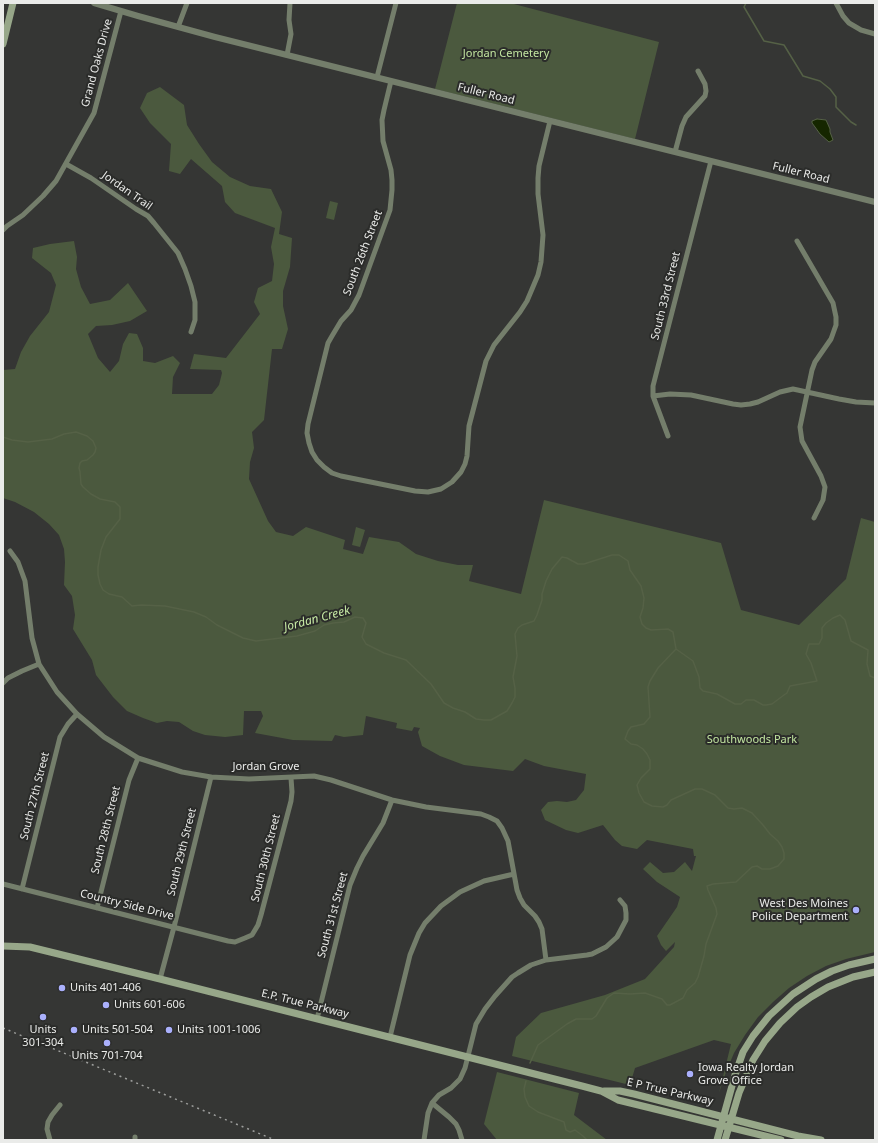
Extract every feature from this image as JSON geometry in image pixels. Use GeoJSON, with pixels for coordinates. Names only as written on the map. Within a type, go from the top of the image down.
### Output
{"type":"FeatureCollection","features":[{"type":"Feature","properties":{"kind":"main road"},"geometry":{"type":"LineString","coordinates":[[3,44],[13,3]]}},
{"type":"Feature","properties":{"kind":"main road","name":"E.P. True Parkway"},"geometry":{"type":"LineString","coordinates":[[3,946],[30,947],[601,1091]]}},
{"type":"Feature","properties":{"kind":"main road"},"geometry":{"type":"LineString","coordinates":[[717,1140],[720,1125],[743,1052],[768,1016],[793,994],[816,979],[849,965],[875,959]]}},
{"type":"Feature","properties":{"kind":"main road"},"geometry":{"type":"LineString","coordinates":[[725,1140],[739,1093],[753,1060],[765,1041],[780,1022],[797,1007],[828,987],[853,977],[875,972]]}},
{"type":"Feature","properties":{"kind":"main road","name":"E P True Parkway"},"geometry":{"type":"LineString","coordinates":[[601,1091],[620,1091],[634,1094],[798,1136],[821,1140]]}},
{"type":"Feature","properties":{"kind":"main road","name":"E P True Parkway"},"geometry":{"type":"LineString","coordinates":[[601,1091],[618,1100],[781,1140]]}},
{"type":"Feature","properties":{"kind":"street","name":"Fuller Road"},"geometry":{"type":"LineString","coordinates":[[94,3],[178,27],[287,55],[875,202]]}},
{"type":"Feature","properties":{"kind":"street"},"geometry":{"type":"LineString","coordinates":[[178,27],[187,3]]}},
{"type":"Feature","properties":{"kind":"street"},"geometry":{"type":"LineString","coordinates":[[287,55],[291,34],[289,20],[290,3]]}},
{"type":"Feature","properties":{"kind":"street"},"geometry":{"type":"LineString","coordinates":[[377,77],[396,3]]}},
{"type":"Feature","properties":{"kind":"street"},"geometry":{"type":"LineString","coordinates":[[836,3],[843,16],[849,23],[861,30],[875,34]]}},
{"type":"Feature","properties":{"kind":"street","name":"Grand Oaks Drive"},"geometry":{"type":"LineString","coordinates":[[3,230],[23,215],[56,181],[94,113],[121,11]]}},
{"type":"Feature","properties":{"kind":"street"},"geometry":{"type":"LineString","coordinates":[[675,152],[686,117],[703,99],[706,91],[705,84],[698,71]]}},
{"type":"Feature","properties":{"kind":"street","name":"South 26th Street"},"geometry":{"type":"LineString","coordinates":[[391,81],[382,120],[383,141],[391,170],[392,180],[390,210],[359,295],[351,310],[338,326],[328,343],[308,424],[307,433],[310,447],[317,460],[332,473],[341,476],[415,491],[428,492],[441,489],[452,482],[461,472],[467,456],[469,426],[486,361],[494,345],[516,318],[527,301],[538,275],[543,248],[543,235],[538,202],[538,178],[539,166],[550,120]]}},
{"type":"Feature","properties":{"kind":"street","name":"South 33rd Street"},"geometry":{"type":"LineString","coordinates":[[668,436],[653,396],[653,386],[711,161]]}},
{"type":"Feature","properties":{"kind":"street","name":"Jordan Trail"},"geometry":{"type":"LineString","coordinates":[[66,164],[91,178],[148,216],[178,253],[186,270],[195,302],[195,320],[191,332]]}},
{"type":"Feature","properties":{"kind":"street"},"geometry":{"type":"LineString","coordinates":[[797,241],[833,303],[836,317],[834,332],[831,339],[815,362],[812,370],[800,420],[800,434],[804,446],[821,476],[825,487],[823,500],[814,518]]}},
{"type":"Feature","properties":{"kind":"street"},"geometry":{"type":"LineString","coordinates":[[653,396],[670,394],[691,395],[733,404],[750,404],[777,393],[793,389],[845,400],[875,403]]}},
{"type":"Feature","properties":{"kind":"street","name":"Jordan Grove"},"geometry":{"type":"LineString","coordinates":[[10,551],[18,562],[25,581],[32,638],[39,664],[57,692],[77,714],[104,737],[138,758],[182,772],[211,777],[249,779],[314,776],[392,800],[426,807],[481,814],[497,821],[508,841],[517,890],[520,898],[524,905],[535,916],[542,929],[546,960]]}},
{"type":"Feature","properties":{"kind":"street"},"geometry":{"type":"LineString","coordinates":[[3,683],[8,678],[39,664]]}},
{"type":"Feature","properties":{"kind":"street","name":"South 27th Street"},"geometry":{"type":"LineString","coordinates":[[22,889],[60,737],[68,724],[77,714]]}},
{"type":"Feature","properties":{"kind":"street","name":"South 28th Street"},"geometry":{"type":"LineString","coordinates":[[97,908],[127,787],[138,758]]}},
{"type":"Feature","properties":{"kind":"street","name":"South 29th Street"},"geometry":{"type":"LineString","coordinates":[[160,979],[211,777]]}},
{"type":"Feature","properties":{"kind":"street","name":"South 30th Street"},"geometry":{"type":"LineString","coordinates":[[246,938],[252,935],[258,925],[261,915],[291,801],[291,778]]}},
{"type":"Feature","properties":{"kind":"street","name":"South 31st Street"},"geometry":{"type":"LineString","coordinates":[[317,1019],[350,885],[363,856],[383,823],[392,800]]}},
{"type":"Feature","properties":{"kind":"street"},"geometry":{"type":"LineString","coordinates":[[390,1037],[410,955],[425,923],[441,906],[470,886],[514,874]]}},
{"type":"Feature","properties":{"kind":"street","name":"Country Side Drive"},"geometry":{"type":"LineString","coordinates":[[3,884],[228,941],[235,942],[246,938]]}},
{"type":"Feature","properties":{"kind":"street"},"geometry":{"type":"LineString","coordinates":[[424,1140],[428,1113],[432,1103],[439,1095],[451,1088],[460,1078],[476,1024],[495,996],[512,977],[531,965],[546,960],[592,954],[606,947],[617,937],[626,920],[625,906],[620,900]]}},
{"type":"Feature","properties":{"kind":"street"},"geometry":{"type":"LineString","coordinates":[[432,1103],[456,1124],[462,1140]]}},
{"type":"Feature","properties":{"kind":"street"},"geometry":{"type":"LineString","coordinates":[[50,1140],[47,1129],[48,1122],[60,1105]]}},
{"type":"Feature","properties":{"kind":"green space","name":"Jordan Cemetery"},"geometry":{"type":"Polygon","coordinates":[[[457,3],[510,3],[659,42],[635,139],[435,89],[457,3]]]}},
{"type":"Feature","properties":{"kind":"green space","name":"Southwoods Park"},"geometry":{"type":"Polygon","coordinates":[[[160,87],[184,105],[187,125],[212,162],[230,177],[250,186],[271,189],[282,212],[279,234],[292,238],[290,267],[283,291],[283,306],[288,329],[282,349],[272,349],[264,420],[252,432],[254,448],[250,462],[249,479],[268,521],[276,532],[293,536],[306,527],[345,540],[343,549],[363,554],[369,537],[399,542],[416,554],[438,561],[458,565],[473,565],[469,581],[521,594],[544,500],[721,543],[741,610],[799,625],[846,579],[861,518],[875,522],[875,952],[846,959],[826,966],[789,988],[773,1002],[758,1017],[734,1053],[719,1093],[731,1044],[714,1040],[635,1068],[630,1085],[512,1056],[516,1037],[541,1013],[605,995],[645,979],[674,947],[675,942],[666,951],[661,945],[657,936],[677,907],[680,897],[657,882],[643,869],[650,862],[663,873],[674,872],[685,862],[692,871],[696,856],[694,856],[693,849],[647,840],[637,849],[622,846],[603,825],[578,833],[566,830],[545,820],[541,810],[548,802],[567,802],[576,800],[584,790],[586,774],[544,766],[525,759],[513,771],[464,765],[440,756],[422,746],[418,732],[420,728],[414,727],[412,731],[396,728],[397,723],[366,716],[363,735],[344,737],[335,735],[332,741],[293,740],[255,733],[263,716],[261,711],[244,711],[243,735],[225,737],[205,735],[193,731],[179,722],[167,721],[157,723],[127,711],[113,697],[96,675],[92,660],[73,629],[75,615],[72,596],[64,585],[64,549],[59,535],[49,524],[34,512],[15,502],[3,498],[3,370],[15,369],[21,352],[30,336],[49,312],[56,285],[51,273],[32,258],[33,248],[74,241],[77,257],[76,269],[81,287],[90,304],[110,300],[128,283],[147,311],[130,321],[112,325],[96,326],[88,334],[98,358],[110,372],[119,361],[123,344],[129,333],[137,334],[143,348],[143,361],[155,363],[173,356],[180,363],[173,377],[172,394],[212,394],[219,385],[222,373],[221,370],[190,369],[194,354],[226,358],[260,314],[254,302],[258,288],[272,281],[274,264],[271,247],[275,228],[235,213],[225,202],[222,186],[191,159],[180,174],[169,171],[171,144],[150,123],[140,108],[147,93],[160,87]]]}},
{"type":"Feature","properties":{"kind":"green space"},"geometry":{"type":"Polygon","coordinates":[[[330,201],[338,203],[334,220],[326,218],[330,201]]]}},
{"type":"Feature","properties":{"kind":"green space"},"geometry":{"type":"Polygon","coordinates":[[[356,527],[365,530],[360,547],[352,545],[356,527]]]}},
{"type":"Feature","properties":{"kind":"green space"},"geometry":{"type":"Polygon","coordinates":[[[497,1072],[579,1093],[574,1115],[607,1140],[497,1140],[484,1124],[497,1072]]]}},
{"type":"Feature","properties":{"kind":"shaded area"},"geometry":{"type":"Polygon","coordinates":[[[817,119],[826,120],[833,140],[829,142],[820,134],[812,123],[812,121],[817,119]]]}},
{"type":"Feature","properties":{"kind":"waterway"},"geometry":{"type":"LineString","coordinates":[[746,3],[744,7],[764,41],[784,45],[803,76],[820,81],[830,89],[836,97],[836,107],[856,125]]}},
{"type":"Feature","properties":{"kind":"waterway","name":"Jordan Creek"},"geometry":{"type":"LineString","coordinates":[[3,437],[28,442],[52,439],[64,434],[76,432],[87,436],[93,441],[96,448],[95,452],[87,460],[80,463],[79,468],[81,484],[91,494],[100,499],[115,502],[120,507],[120,519],[106,537],[101,550],[98,567],[100,584],[103,590],[109,594],[122,597],[132,606],[165,606],[194,612],[206,617],[217,625],[243,638],[256,641],[297,636],[315,631],[324,625],[344,622],[355,617],[363,618],[366,623],[362,637],[366,644],[384,653],[406,660],[431,684],[444,703],[465,712],[476,719],[491,720],[507,711],[512,703],[515,697],[513,677],[517,656],[515,634],[518,628],[522,625],[534,621],[542,600],[542,594],[546,581],[552,569],[562,557],[578,564],[584,564],[612,555],[619,555],[628,561],[630,570],[641,586],[644,598],[640,617],[642,624],[651,630],[668,629],[673,632],[676,649]]}},
{"type":"Feature","properties":{"kind":"waterway"},"geometry":{"type":"LineString","coordinates":[[676,649],[693,661],[699,677],[700,688],[703,691],[717,694],[735,704],[741,704],[746,700],[754,700],[763,705],[772,704],[787,693],[790,686],[817,681],[811,663],[806,654],[809,644],[819,644],[822,638],[822,628],[826,623],[840,615],[845,620],[851,641],[868,650],[867,664],[870,676],[875,678]]}},
{"type":"Feature","properties":{"kind":"waterway","name":"Jordan Creek"},"geometry":{"type":"LineString","coordinates":[[530,1063],[538,1045],[576,1019],[592,1019],[596,1016],[607,998],[614,993],[645,993],[662,999],[667,1005],[670,1005],[683,998],[687,990],[695,983],[698,977],[706,944],[717,914],[707,886],[736,882],[752,867],[757,866],[762,869],[770,869],[778,866],[784,859],[784,853],[778,841],[752,813],[742,808],[728,808],[715,795],[702,789],[695,789],[671,800],[663,807],[652,806],[644,802],[639,793],[637,785],[641,778],[650,769],[650,760],[643,749],[637,745],[631,744],[625,739],[631,727],[644,724],[650,717],[648,687],[650,681],[658,668],[676,649]]}},
{"type":"Feature","properties":{"kind":"waterway","name":"Jordan Creek"},"geometry":{"type":"LineString","coordinates":[[526,1081],[524,1089],[525,1097],[529,1106],[538,1112],[564,1122],[566,1130],[570,1132],[575,1130],[587,1140]]}},
{"type":"Feature","properties":{"kind":"railway"},"geometry":{"type":"LineString","coordinates":[[3,1028],[275,1140]]}},
{"type":"Feature","properties":{"kind":"place","name":"West Des Moines Police Department"},"geometry":{"type":"Point","coordinates":[856,910]}},
{"type":"Feature","properties":{"kind":"place","name":"Units 401-406"},"geometry":{"type":"Point","coordinates":[62,988]}},
{"type":"Feature","properties":{"kind":"place","name":"Units 601-606"},"geometry":{"type":"Point","coordinates":[106,1005]}},
{"type":"Feature","properties":{"kind":"place","name":"Units 301-304"},"geometry":{"type":"Point","coordinates":[43,1017]}},
{"type":"Feature","properties":{"kind":"place","name":"Units 501-504"},"geometry":{"type":"Point","coordinates":[74,1030]}},
{"type":"Feature","properties":{"kind":"place","name":"Units 1001-1006"},"geometry":{"type":"Point","coordinates":[169,1030]}},
{"type":"Feature","properties":{"kind":"place","name":"Units 701-704"},"geometry":{"type":"Point","coordinates":[107,1043]}},
{"type":"Feature","properties":{"kind":"place","name":"Iowa Realty Jordan Grove Office"},"geometry":{"type":"Point","coordinates":[690,1074]}}]}
